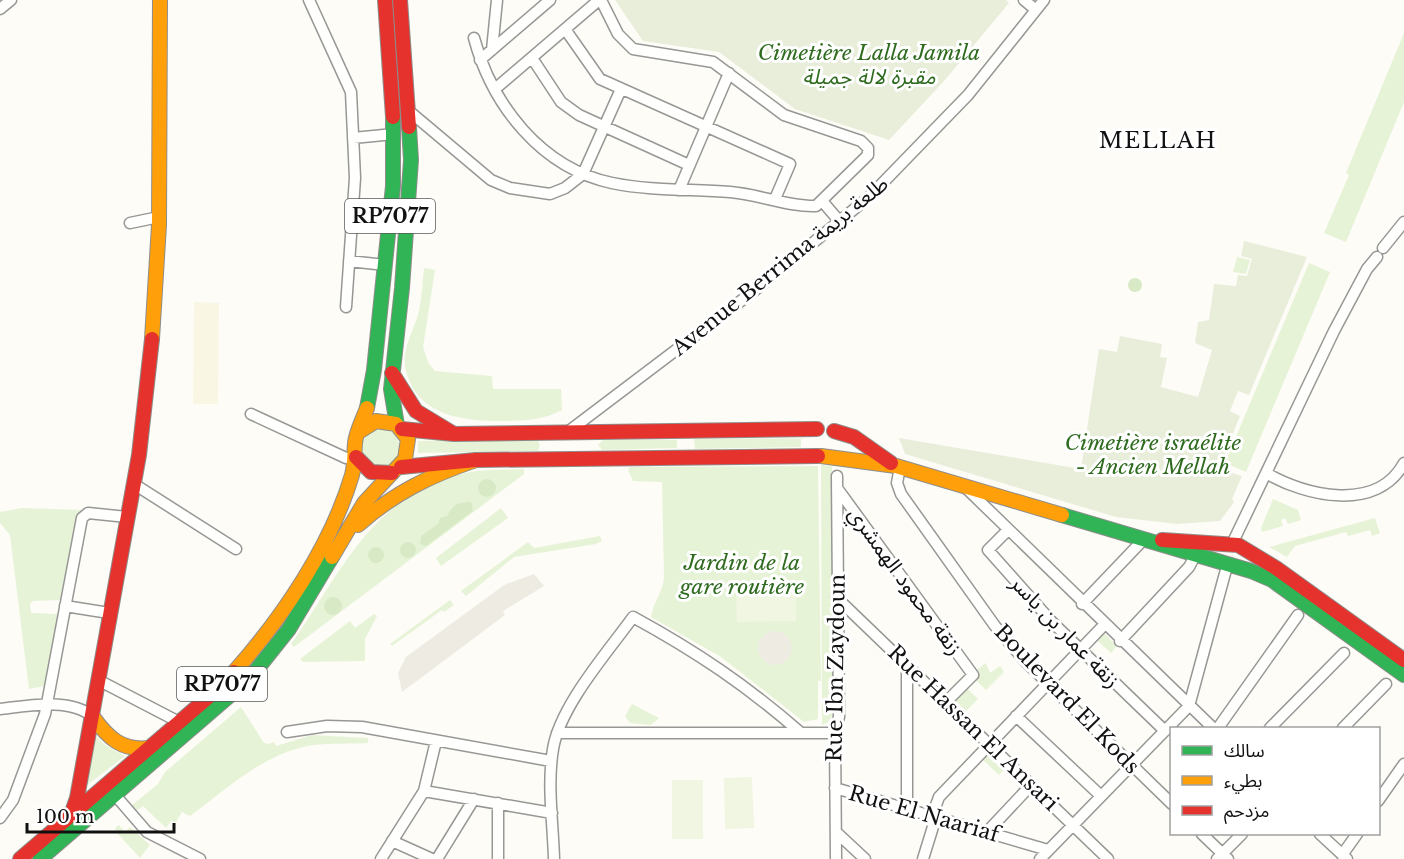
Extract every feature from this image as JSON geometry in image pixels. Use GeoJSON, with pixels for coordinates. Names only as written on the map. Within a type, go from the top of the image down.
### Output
{"type":"FeatureCollection","features":[{"type":"Feature","properties":{"kind":"street"},"geometry":{"type":"LineString","coordinates":[[0,8],[11,0]]}},
{"type":"Feature","properties":{"kind":"street"},"geometry":{"type":"LineString","coordinates":[[71,814],[77,798],[100,681],[109,613],[134,484],[150,372],[159,217],[160,0]]}},
{"type":"Feature","properties":{"kind":"street"},"geometry":{"type":"LineString","coordinates":[[309,0],[351,92],[355,178],[346,307]]}},
{"type":"Feature","properties":{"kind":"street","name":"RP7077"},"geometry":{"type":"LineString","coordinates":[[20,859],[219,688],[247,657],[293,596],[326,536],[345,494],[356,457],[354,446],[368,405],[386,265],[394,134],[385,0]]}},
{"type":"Feature","properties":{"kind":"street","name":"RP7077"},"geometry":{"type":"LineString","coordinates":[[40,859],[249,680],[292,624],[365,502],[376,487],[407,459],[409,446],[392,405],[392,373],[410,203],[409,111],[400,0]]}},
{"type":"Feature","properties":{"kind":"street"},"geometry":{"type":"LineString","coordinates":[[492,50],[497,0]]}},
{"type":"Feature","properties":{"kind":"street"},"geometry":{"type":"LineString","coordinates":[[480,60],[550,0]]}},
{"type":"Feature","properties":{"kind":"street"},"geometry":{"type":"LineString","coordinates":[[474,38],[480,60],[495,89],[527,135],[546,153],[583,174],[610,183],[736,193],[811,206],[823,202],[866,158],[868,151],[866,145],[784,115],[713,62],[696,57],[633,49],[618,34],[600,0],[495,89]]}},
{"type":"Feature","properties":{"kind":"street"},"geometry":{"type":"LineString","coordinates":[[1024,0],[1036,10]]}},
{"type":"Feature","properties":{"kind":"street","name":"Avenue Berrima طلعة بريمة"},"geometry":{"type":"LineString","coordinates":[[569,432],[840,222],[907,159],[968,94],[1044,0]]}},
{"type":"Feature","properties":{"kind":"street"},"geometry":{"type":"LineString","coordinates":[[565,29],[600,79],[790,164],[776,199]]}},
{"type":"Feature","properties":{"kind":"street"},"geometry":{"type":"LineString","coordinates":[[532,58],[561,102],[603,128],[689,165]]}},
{"type":"Feature","properties":{"kind":"street"},"geometry":{"type":"LineString","coordinates":[[679,190],[729,73]]}},
{"type":"Feature","properties":{"kind":"street"},"geometry":{"type":"LineString","coordinates":[[409,111],[500,185],[549,194],[565,188],[583,174],[621,89]]}},
{"type":"Feature","properties":{"kind":"street"},"geometry":{"type":"LineString","coordinates":[[353,138],[394,134]]}},
{"type":"Feature","properties":{"kind":"street"},"geometry":{"type":"LineString","coordinates":[[823,202],[840,222]]}},
{"type":"Feature","properties":{"kind":"street"},"geometry":{"type":"LineString","coordinates":[[130,222],[159,217]]}},
{"type":"Feature","properties":{"kind":"street"},"geometry":{"type":"LineString","coordinates":[[1230,568],[1222,553],[1236,546],[1266,473],[1334,331],[1367,269],[1404,222]]}},
{"type":"Feature","properties":{"kind":"street"},"geometry":{"type":"LineString","coordinates":[[350,261],[386,265]]}},
{"type":"Feature","properties":{"kind":"street"},"geometry":{"type":"LineString","coordinates":[[392,373],[417,411],[454,434]]}},
{"type":"Feature","properties":{"kind":"street"},"geometry":{"type":"LineString","coordinates":[[251,414],[346,458],[356,457],[370,473],[476,460],[562,459],[567,461],[819,456],[898,467],[1144,539],[1272,580],[1404,675]]}},
{"type":"Feature","properties":{"kind":"street"},"geometry":{"type":"LineString","coordinates":[[360,431],[376,421],[387,421],[400,427],[454,434],[818,429]]}},
{"type":"Feature","properties":{"kind":"street"},"geometry":{"type":"LineString","coordinates":[[834,431],[855,437],[898,467]]}},
{"type":"Feature","properties":{"kind":"street"},"geometry":{"type":"LineString","coordinates":[[569,432],[584,443],[578,459]]}},
{"type":"Feature","properties":{"kind":"street"},"geometry":{"type":"LineString","coordinates":[[562,459],[555,453],[554,444],[569,432]]}},
{"type":"Feature","properties":{"kind":"street"},"geometry":{"type":"LineString","coordinates":[[843,458],[853,455],[858,450],[855,437]]}},
{"type":"Feature","properties":{"kind":"street"},"geometry":{"type":"LineString","coordinates":[[344,538],[390,497],[413,482],[476,460]]}},
{"type":"Feature","properties":{"kind":"street"},"geometry":{"type":"LineString","coordinates":[[1266,473],[1302,490],[1344,496],[1386,483],[1397,476],[1404,463]]}},
{"type":"Feature","properties":{"kind":"street","name":"Boulevard El Kods"},"geometry":{"type":"LineString","coordinates":[[898,467],[897,483],[901,494],[995,626],[1047,684],[1170,802]]}},
{"type":"Feature","properties":{"kind":"street","name":"Rue Ibn Zaydoun"},"geometry":{"type":"LineString","coordinates":[[836,859],[835,733],[839,717],[837,482]]}},
{"type":"Feature","properties":{"kind":"street","name":"زنقة محمود الهمشري"},"geometry":{"type":"LineString","coordinates":[[837,482],[973,675],[947,702]]}},
{"type":"Feature","properties":{"kind":"street"},"geometry":{"type":"LineString","coordinates":[[134,484],[236,549]]}},
{"type":"Feature","properties":{"kind":"street"},"geometry":{"type":"LineString","coordinates":[[965,487],[1007,531],[1210,727]]}},
{"type":"Feature","properties":{"kind":"street"},"geometry":{"type":"LineString","coordinates":[[0,818],[14,800],[45,714],[82,518],[88,513],[128,518]]}},
{"type":"Feature","properties":{"kind":"street","name":"زنقة عمار بن ياسر"},"geometry":{"type":"LineString","coordinates":[[1007,531],[988,550],[1080,650],[1165,731]]}},
{"type":"Feature","properties":{"kind":"street"},"geometry":{"type":"LineString","coordinates":[[1144,539],[1236,546],[1276,568],[1404,660]]}},
{"type":"Feature","properties":{"kind":"street"},"geometry":{"type":"LineString","coordinates":[[1082,604],[1144,539]]}},
{"type":"Feature","properties":{"kind":"street"},"geometry":{"type":"LineString","coordinates":[[1040,859],[1189,706],[1230,568],[1244,559],[1236,546]]}},
{"type":"Feature","properties":{"kind":"street"},"geometry":{"type":"LineString","coordinates":[[1120,641],[1189,567],[1195,556]]}},
{"type":"Feature","properties":{"kind":"street","name":"Rue Hassan El Ansari"},"geometry":{"type":"LineString","coordinates":[[837,598],[1108,859]]}},
{"type":"Feature","properties":{"kind":"street"},"geometry":{"type":"LineString","coordinates":[[65,606],[109,613]]}},
{"type":"Feature","properties":{"kind":"street"},"geometry":{"type":"LineString","coordinates":[[1219,727],[1298,615]]}},
{"type":"Feature","properties":{"kind":"street"},"geometry":{"type":"LineString","coordinates":[[554,859],[551,761],[557,734],[565,713],[633,617],[716,664],[801,733]]}},
{"type":"Feature","properties":{"kind":"street"},"geometry":{"type":"LineString","coordinates":[[923,859],[939,797],[1104,625]]}},
{"type":"Feature","properties":{"kind":"street"},"geometry":{"type":"LineString","coordinates":[[1272,727],[1344,653]]}},
{"type":"Feature","properties":{"kind":"street"},"geometry":{"type":"LineString","coordinates":[[907,664],[907,809]]}},
{"type":"Feature","properties":{"kind":"street"},"geometry":{"type":"LineString","coordinates":[[100,681],[178,722]]}},
{"type":"Feature","properties":{"kind":"street"},"geometry":{"type":"LineString","coordinates":[[1345,727],[1386,684]]}},
{"type":"Feature","properties":{"kind":"street"},"geometry":{"type":"LineString","coordinates":[[0,709],[46,704],[84,711],[93,717],[109,739],[118,745],[136,750],[148,748]]}},
{"type":"Feature","properties":{"kind":"street"},"geometry":{"type":"LineString","coordinates":[[1016,716],[1101,796]]}},
{"type":"Feature","properties":{"kind":"street"},"geometry":{"type":"LineString","coordinates":[[287,732],[344,726],[551,761]]}},
{"type":"Feature","properties":{"kind":"street"},"geometry":{"type":"LineString","coordinates":[[557,734],[835,733]]}},
{"type":"Feature","properties":{"kind":"street"},"geometry":{"type":"LineString","coordinates":[[381,859],[424,790],[436,741]]}},
{"type":"Feature","properties":{"kind":"street"},"geometry":{"type":"LineString","coordinates":[[1380,798],[1404,764]]}},
{"type":"Feature","properties":{"kind":"street"},"geometry":{"type":"LineString","coordinates":[[987,832],[1032,784]]}},
{"type":"Feature","properties":{"kind":"street","name":"Rue El Naariaf"},"geometry":{"type":"LineString","coordinates":[[835,788],[1048,850]]}},
{"type":"Feature","properties":{"kind":"street"},"geometry":{"type":"LineString","coordinates":[[424,790],[552,813]]}},
{"type":"Feature","properties":{"kind":"street"},"geometry":{"type":"LineString","coordinates":[[115,795],[147,832],[200,859]]}},
{"type":"Feature","properties":{"kind":"street"},"geometry":{"type":"LineString","coordinates":[[392,842],[435,859],[474,799]]}},
{"type":"Feature","properties":{"kind":"street"},"geometry":{"type":"LineString","coordinates":[[498,803],[498,859]]}},
{"type":"Feature","properties":{"kind":"street"},"geometry":{"type":"LineString","coordinates":[[836,832],[865,859]]}},
{"type":"Feature","properties":{"kind":"street"},"geometry":{"type":"LineString","coordinates":[[1203,835],[1222,857],[1241,835]]}},
{"type":"Feature","properties":{"kind":"street"},"geometry":{"type":"LineString","coordinates":[[1321,835],[1344,857],[1356,835]]}},
{"type":"Feature","properties":{"kind":"shaded area"},"geometry":{"type":"Polygon","coordinates":[[[194,302],[219,303],[218,404],[193,404],[194,302]]]}},
{"type":"Feature","properties":{"kind":"shaded area"},"geometry":{"type":"Polygon","coordinates":[[[534,574],[544,586],[503,611],[505,615],[402,692],[398,673],[406,657],[504,585],[534,574]]]}},
{"type":"Feature","properties":{"kind":"shaded area"},"geometry":{"type":"Polygon","coordinates":[[[775,631],[787,636],[792,648],[787,660],[775,665],[763,660],[758,648],[763,636],[775,631]]]}},
{"type":"Feature","properties":{"kind":"green space","name":"Cimetière Lalla Jamila مقبرة لالة جميلة"},"geometry":{"type":"Polygon","coordinates":[[[615,0],[1006,0],[1009,3],[945,80],[889,140],[795,109],[719,52],[643,41],[615,0]]]}},
{"type":"Feature","properties":{"kind":"green space"},"geometry":{"type":"Polygon","coordinates":[[[1404,33],[1404,102],[1346,242],[1324,233],[1349,175],[1346,173],[1404,33]]]}},
{"type":"Feature","properties":{"kind":"green space","name":"Cimetière israélite - Ancien Mellah"},"geometry":{"type":"Polygon","coordinates":[[[1244,241],[1307,257],[1249,395],[1238,391],[1230,411],[1240,416],[1219,469],[1242,476],[1232,499],[1234,502],[1220,521],[1177,524],[1116,517],[905,454],[899,438],[1081,469],[1099,349],[1117,352],[1120,336],[1162,344],[1160,357],[1167,358],[1161,387],[1198,397],[1212,350],[1195,343],[1198,322],[1209,320],[1214,284],[1236,286],[1238,275],[1247,276],[1252,259],[1241,256],[1244,241]]]}},
{"type":"Feature","properties":{"kind":"green space"},"geometry":{"type":"Polygon","coordinates":[[[1237,257],[1250,260],[1246,274],[1233,272],[1237,257]]]}},
{"type":"Feature","properties":{"kind":"green space"},"geometry":{"type":"Polygon","coordinates":[[[1309,263],[1330,272],[1246,472],[1225,463],[1309,263]]]}},
{"type":"Feature","properties":{"kind":"green space"},"geometry":{"type":"Polygon","coordinates":[[[424,268],[435,270],[423,347],[429,364],[435,371],[492,376],[493,389],[561,389],[562,410],[539,418],[485,421],[456,417],[431,406],[420,397],[412,386],[406,371],[405,358],[407,344],[419,312],[424,268]]]}},
{"type":"Feature","properties":{"kind":"green space"},"geometry":{"type":"Polygon","coordinates":[[[1132,278],[1138,278],[1142,285],[1138,292],[1132,292],[1128,288],[1128,282],[1132,278]]]}},
{"type":"Feature","properties":{"kind":"green space"},"geometry":{"type":"Polygon","coordinates":[[[381,429],[395,434],[400,448],[395,462],[381,467],[367,462],[362,448],[367,434],[381,429]]]}},
{"type":"Feature","properties":{"kind":"green space"},"geometry":{"type":"Polygon","coordinates":[[[801,438],[801,447],[695,449],[694,439],[801,438]]]}},
{"type":"Feature","properties":{"kind":"green space"},"geometry":{"type":"Polygon","coordinates":[[[537,439],[540,445],[538,451],[418,453],[418,441],[537,439]]]}},
{"type":"Feature","properties":{"kind":"green space"},"geometry":{"type":"Polygon","coordinates":[[[603,440],[677,440],[677,448],[602,450],[598,445],[603,440]]]}},
{"type":"Feature","properties":{"kind":"green space"},"geometry":{"type":"Polygon","coordinates":[[[821,465],[832,466],[833,714],[829,722],[822,725],[821,465]]]}},
{"type":"Feature","properties":{"kind":"green space","name":"Jardin de la gare routière"},"geometry":{"type":"Polygon","coordinates":[[[818,466],[821,681],[818,681],[818,719],[804,722],[721,657],[651,617],[664,579],[662,482],[633,481],[628,470],[630,467],[818,466]]]}},
{"type":"Feature","properties":{"kind":"green space"},"geometry":{"type":"Polygon","coordinates":[[[524,469],[524,474],[294,647],[291,644],[343,564],[382,518],[405,499],[432,484],[465,473],[524,469]]]}},
{"type":"Feature","properties":{"kind":"green space"},"geometry":{"type":"Polygon","coordinates":[[[487,479],[493,482],[496,488],[493,494],[487,497],[481,494],[478,488],[481,482],[487,479]]]}},
{"type":"Feature","properties":{"kind":"green space"},"geometry":{"type":"Polygon","coordinates":[[[1273,499],[1298,510],[1301,520],[1288,524],[1285,518],[1281,520],[1283,526],[1262,532],[1261,528],[1273,499]]]}},
{"type":"Feature","properties":{"kind":"green space"},"geometry":{"type":"Polygon","coordinates":[[[471,502],[473,511],[426,546],[420,544],[421,536],[438,524],[440,518],[447,516],[459,504],[471,502]]]}},
{"type":"Feature","properties":{"kind":"green space"},"geometry":{"type":"Polygon","coordinates":[[[22,508],[84,510],[76,517],[60,600],[33,601],[30,604],[31,613],[58,614],[44,686],[29,689],[10,535],[0,523],[0,512],[22,508]]]}},
{"type":"Feature","properties":{"kind":"green space"},"geometry":{"type":"Polygon","coordinates":[[[501,508],[508,518],[441,566],[436,558],[501,508]]]}},
{"type":"Feature","properties":{"kind":"green space"},"geometry":{"type":"Polygon","coordinates":[[[1375,518],[1380,533],[1372,536],[1370,530],[1348,536],[1346,532],[1295,546],[1287,557],[1269,547],[1375,518]]]}},
{"type":"Feature","properties":{"kind":"green space"},"geometry":{"type":"Polygon","coordinates":[[[600,536],[602,541],[596,544],[514,557],[466,596],[461,591],[528,542],[534,548],[600,536]]]}},
{"type":"Feature","properties":{"kind":"green space"},"geometry":{"type":"Polygon","coordinates":[[[405,542],[411,542],[416,550],[414,556],[405,558],[400,553],[400,547],[405,542]]]}},
{"type":"Feature","properties":{"kind":"green space"},"geometry":{"type":"Polygon","coordinates":[[[373,547],[379,547],[384,555],[382,561],[373,563],[368,558],[368,552],[373,547]]]}},
{"type":"Feature","properties":{"kind":"green space"},"geometry":{"type":"Polygon","coordinates":[[[736,593],[796,593],[796,621],[737,622],[736,593]]]}},
{"type":"Feature","properties":{"kind":"green space"},"geometry":{"type":"Polygon","coordinates":[[[333,597],[339,600],[342,606],[339,612],[333,615],[327,612],[324,606],[327,600],[333,597]]]}},
{"type":"Feature","properties":{"kind":"green space"},"geometry":{"type":"Polygon","coordinates":[[[450,600],[454,605],[444,612],[442,610],[392,646],[390,644],[450,600]]]}},
{"type":"Feature","properties":{"kind":"green space"},"geometry":{"type":"Polygon","coordinates":[[[374,614],[377,616],[365,639],[365,661],[303,662],[300,659],[350,621],[355,628],[374,614]]]}},
{"type":"Feature","properties":{"kind":"green space"},"geometry":{"type":"Polygon","coordinates":[[[1104,633],[1117,646],[1111,653],[1097,640],[1104,633]]]}},
{"type":"Feature","properties":{"kind":"green space"},"geometry":{"type":"Polygon","coordinates":[[[986,663],[990,673],[1000,666],[1004,672],[986,690],[974,678],[975,671],[986,663]]]}},
{"type":"Feature","properties":{"kind":"green space"},"geometry":{"type":"Polygon","coordinates":[[[966,687],[978,699],[966,711],[954,700],[966,687]]]}},
{"type":"Feature","properties":{"kind":"green space"},"geometry":{"type":"Polygon","coordinates":[[[632,704],[659,718],[651,725],[630,723],[625,716],[632,704]]]}},
{"type":"Feature","properties":{"kind":"green space"},"geometry":{"type":"Polygon","coordinates":[[[241,707],[264,743],[274,742],[276,746],[312,735],[368,738],[368,743],[313,745],[278,756],[247,773],[190,816],[182,812],[176,822],[171,821],[166,828],[143,806],[136,811],[131,806],[158,784],[165,772],[241,707]]]}},
{"type":"Feature","properties":{"kind":"green space"},"geometry":{"type":"Polygon","coordinates":[[[94,734],[105,745],[125,756],[86,786],[94,734]]]}},
{"type":"Feature","properties":{"kind":"green space"},"geometry":{"type":"Polygon","coordinates":[[[990,751],[1007,767],[999,775],[982,759],[990,751]]]}},
{"type":"Feature","properties":{"kind":"green space"},"geometry":{"type":"Polygon","coordinates":[[[752,777],[754,828],[725,829],[724,778],[752,777]]]}},
{"type":"Feature","properties":{"kind":"green space"},"geometry":{"type":"Polygon","coordinates":[[[672,780],[703,780],[703,839],[672,839],[672,780]]]}},
{"type":"Feature","properties":{"kind":"green space"},"geometry":{"type":"Polygon","coordinates":[[[119,825],[125,832],[130,827],[150,845],[140,858],[117,833],[115,828],[119,825]]]}},
{"type":"Feature","properties":{"kind":"traffic: fast"},"geometry":{"type":"LineString","coordinates":[[367,408],[374,370],[393,186],[393,117]]}},
{"type":"Feature","properties":{"kind":"traffic: fast"},"geometry":{"type":"LineString","coordinates":[[397,425],[391,389],[402,288],[411,160],[409,127]]}},
{"type":"Feature","properties":{"kind":"traffic: fast"},"geometry":{"type":"LineString","coordinates":[[1062,515],[1251,571],[1272,580],[1404,675]]}},
{"type":"Feature","properties":{"kind":"traffic: fast"},"geometry":{"type":"LineString","coordinates":[[40,859],[250,678],[289,629],[332,557]]}},
{"type":"Feature","properties":{"kind":"traffic: slow"},"geometry":{"type":"LineString","coordinates":[[152,339],[159,225],[160,0]]}},
{"type":"Feature","properties":{"kind":"traffic: slow"},"geometry":{"type":"LineString","coordinates":[[234,672],[270,628],[304,580],[332,528],[352,475],[358,430],[367,408]]}},
{"type":"Feature","properties":{"kind":"traffic: slow"},"geometry":{"type":"LineString","coordinates":[[332,557],[364,503],[405,459],[408,439],[396,424],[376,421],[360,431]]}},
{"type":"Feature","properties":{"kind":"traffic: slow"},"geometry":{"type":"LineString","coordinates":[[821,456],[896,466],[1062,515]]}},
{"type":"Feature","properties":{"kind":"traffic: slow"},"geometry":{"type":"LineString","coordinates":[[358,525],[399,494],[444,472],[476,460]]}},
{"type":"Feature","properties":{"kind":"traffic: slow"},"geometry":{"type":"LineString","coordinates":[[93,717],[116,742],[131,747],[149,748]]}},
{"type":"Feature","properties":{"kind":"traffic: jam"},"geometry":{"type":"LineString","coordinates":[[385,0],[393,117]]}},
{"type":"Feature","properties":{"kind":"traffic: jam"},"geometry":{"type":"LineString","coordinates":[[400,0],[409,127]]}},
{"type":"Feature","properties":{"kind":"traffic: jam"},"geometry":{"type":"LineString","coordinates":[[71,815],[77,798],[139,455],[152,339]]}},
{"type":"Feature","properties":{"kind":"traffic: jam"},"geometry":{"type":"LineString","coordinates":[[392,373],[416,411],[454,434]]}},
{"type":"Feature","properties":{"kind":"traffic: jam"},"geometry":{"type":"LineString","coordinates":[[402,429],[454,434],[817,429]]}},
{"type":"Feature","properties":{"kind":"traffic: jam"},"geometry":{"type":"LineString","coordinates":[[834,431],[854,437],[891,463]]}},
{"type":"Feature","properties":{"kind":"traffic: jam"},"geometry":{"type":"LineString","coordinates":[[401,467],[476,460],[818,456]]}},
{"type":"Feature","properties":{"kind":"traffic: jam"},"geometry":{"type":"LineString","coordinates":[[356,457],[371,472],[392,473]]}},
{"type":"Feature","properties":{"kind":"traffic: jam"},"geometry":{"type":"LineString","coordinates":[[1162,540],[1238,545],[1276,568],[1404,660]]}},
{"type":"Feature","properties":{"kind":"traffic: jam"},"geometry":{"type":"LineString","coordinates":[[20,859],[219,688],[234,672]]}},
{"type":"Feature","properties":{"kind":"district","name":"MELLAH"},"geometry":{"type":"Point","coordinates":[1158,140]}}]}
